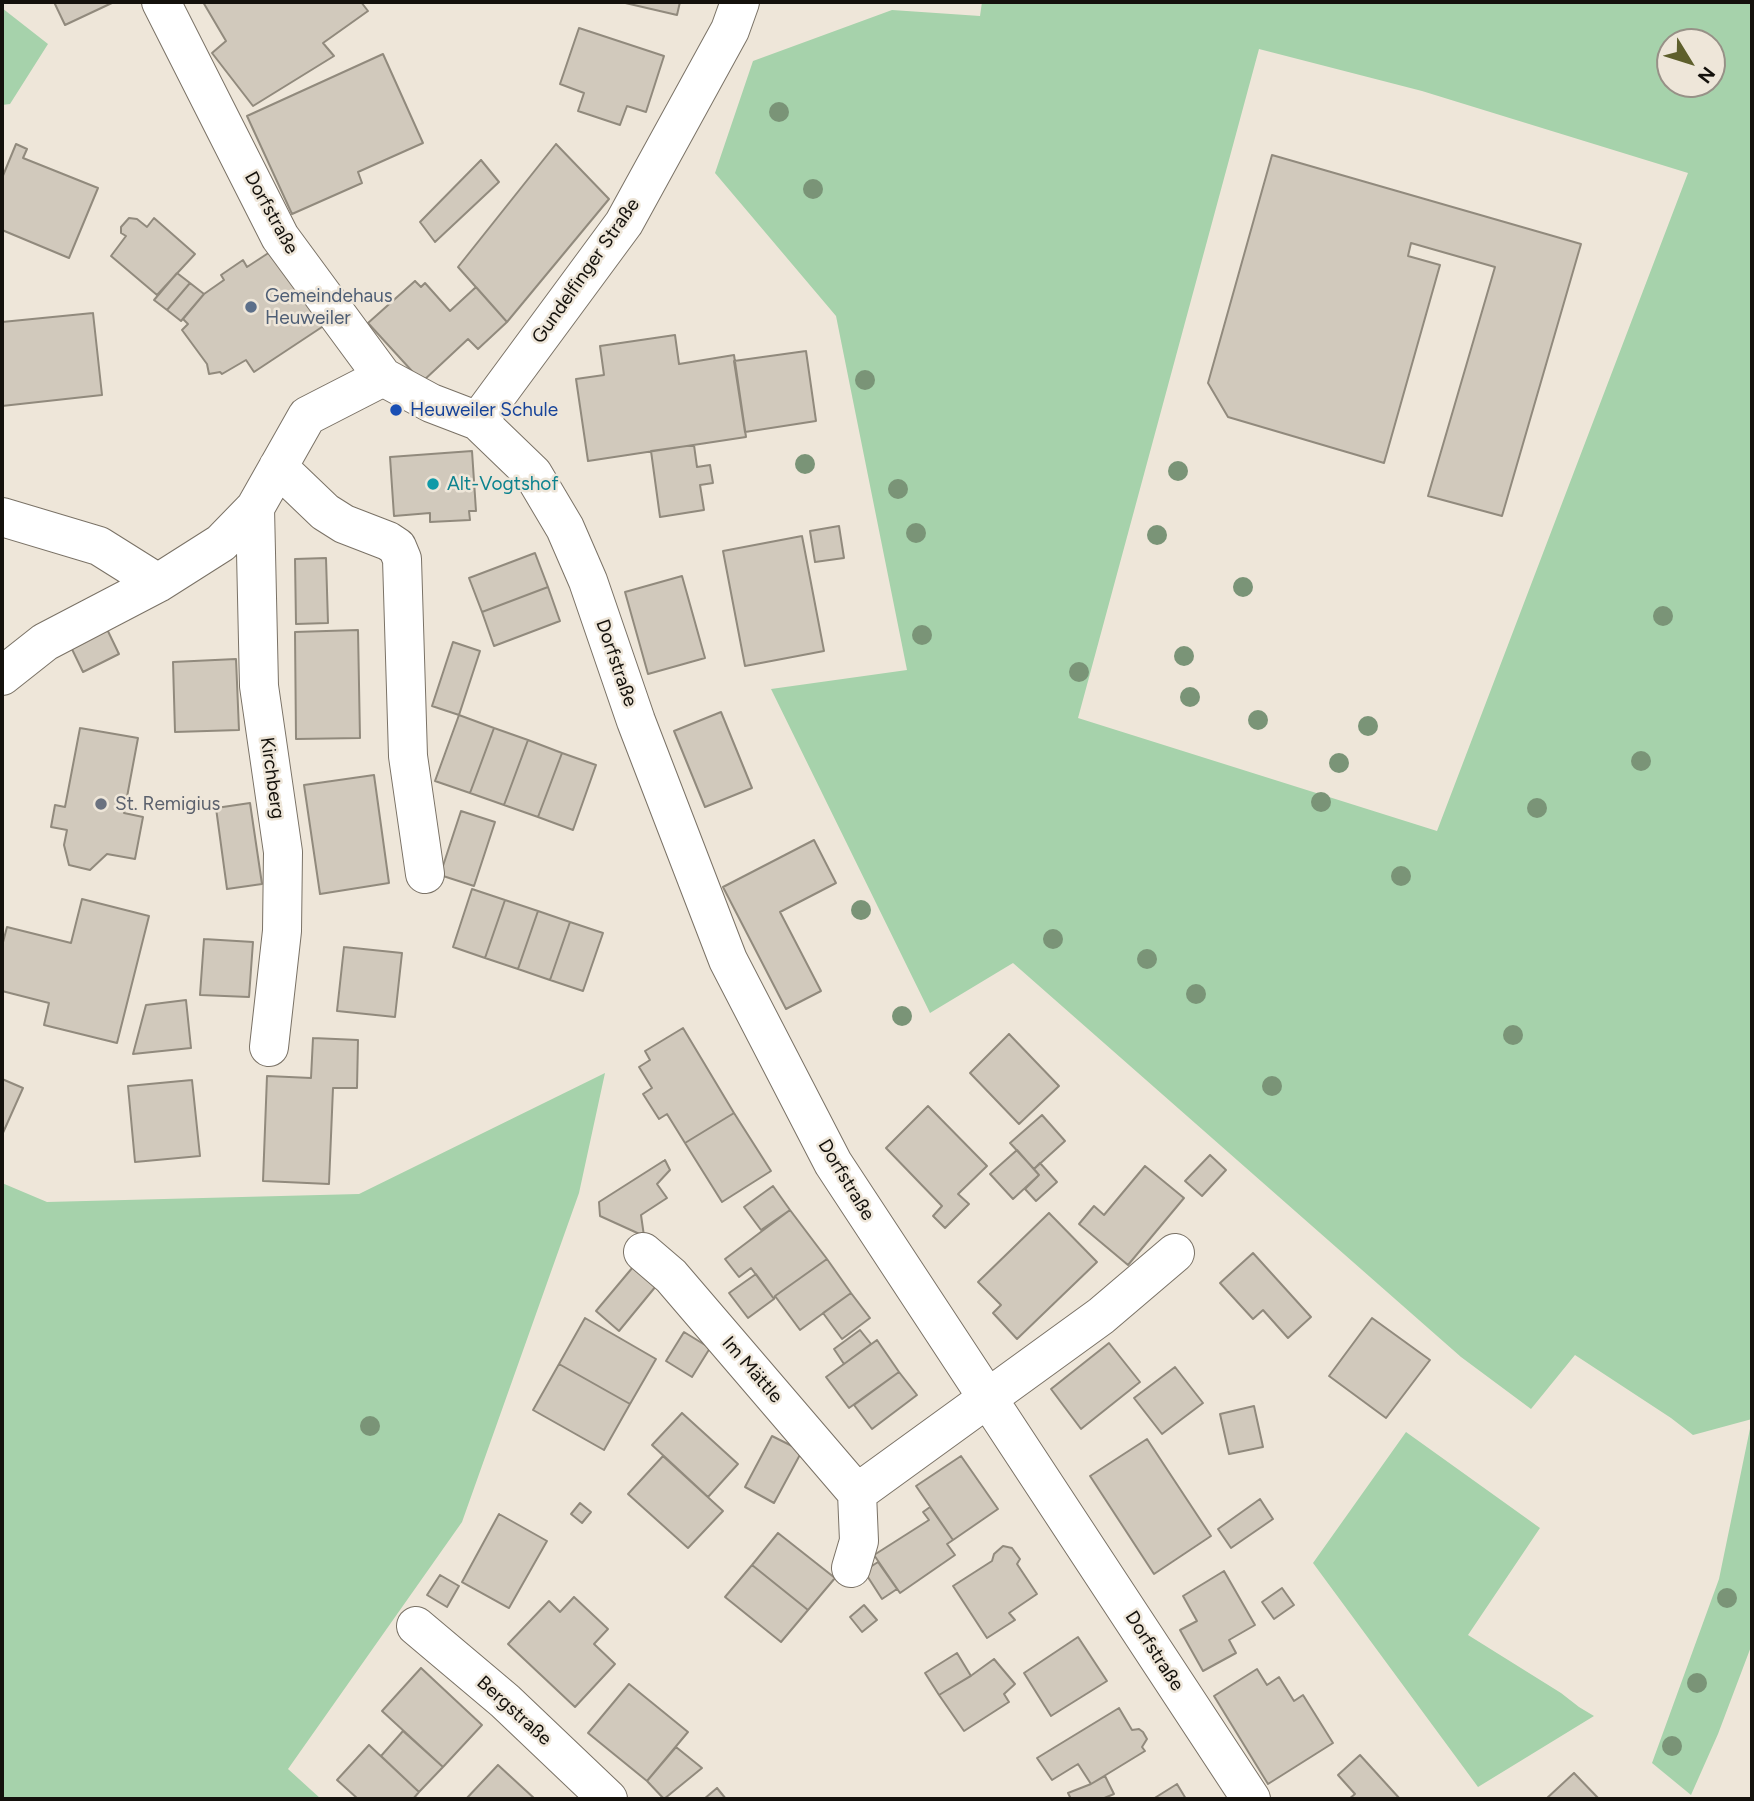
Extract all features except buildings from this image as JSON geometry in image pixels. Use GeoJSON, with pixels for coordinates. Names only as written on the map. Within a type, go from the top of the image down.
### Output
{"type":"FeatureCollection","features":[{"type":"Feature","properties":{"kind":"street","name":"Dorfstraße"},"geometry":{"type":"LineString","coordinates":[[161,2],[280,237],[383,377],[431,403],[478,421],[533,474],[565,527],[588,581],[636,721],[728,960],[833,1163],[1251,1799]]}},
{"type":"Feature","properties":{"kind":"street","name":"Gundelfinger Straße"},"geometry":{"type":"LineString","coordinates":[[478,421],[624,223],[730,30],[740,2]]}},
{"type":"Feature","properties":{"kind":"street"},"geometry":{"type":"LineString","coordinates":[[2,676],[45,642],[158,583],[221,543],[255,508],[307,416],[383,377]]}},
{"type":"Feature","properties":{"kind":"street"},"geometry":{"type":"LineString","coordinates":[[278,467],[325,512],[344,524],[388,541],[397,547],[402,559],[408,756],[425,874]]}},
{"type":"Feature","properties":{"kind":"street","name":"Kirchberg"},"geometry":{"type":"LineString","coordinates":[[255,508],[259,686],[283,852],[282,931],[269,1047]]}},
{"type":"Feature","properties":{"kind":"street"},"geometry":{"type":"LineString","coordinates":[[2,517],[99,546],[158,583]]}},
{"type":"Feature","properties":{"kind":"street","name":"Im Mättle"},"geometry":{"type":"LineString","coordinates":[[643,1252],[671,1276],[857,1493]]}},
{"type":"Feature","properties":{"kind":"street"},"geometry":{"type":"LineString","coordinates":[[851,1567],[859,1541],[857,1493],[1101,1316],[1175,1253]]}},
{"type":"Feature","properties":{"kind":"street","name":"Bergstraße"},"geometry":{"type":"LineString","coordinates":[[416,1626],[505,1700],[608,1799]]}},
{"type":"Feature","properties":{"kind":"green space"},"geometry":{"type":"Polygon","coordinates":[[[982,2],[1752,2],[1752,1419],[1693,1435],[1575,1355],[1531,1409],[1461,1357],[1013,963],[930,1013],[771,689],[907,670],[836,316],[715,173],[753,61],[892,10],[980,16],[982,2]],[[1259,49],[1078,718],[1437,831],[1688,173],[1422,91],[1259,49]]]}},
{"type":"Feature","properties":{"kind":"green space"},"geometry":{"type":"Polygon","coordinates":[[[2,8],[48,44],[10,104],[2,105],[2,8]]]}},
{"type":"Feature","properties":{"kind":"green space"},"geometry":{"type":"Polygon","coordinates":[[[605,1073],[579,1193],[462,1522],[288,1769],[321,1799],[2,1799],[2,1183],[47,1202],[359,1194],[605,1073]]]}},
{"type":"Feature","properties":{"kind":"green space"},"geometry":{"type":"Polygon","coordinates":[[[1752,1419],[1752,1644],[1718,1734],[1691,1795],[1652,1763],[1719,1579],[1752,1419]]]}},
{"type":"Feature","properties":{"kind":"green space"},"geometry":{"type":"Polygon","coordinates":[[[1406,1432],[1540,1528],[1468,1635],[1594,1716],[1478,1787],[1313,1563],[1406,1432]]]}},
{"type":"Feature","properties":{"kind":"place","name":"Gemeindehaus Heuweiler"},"geometry":{"type":"Point","coordinates":[251,307]}},
{"type":"Feature","properties":{"kind":"place","name":"Heuweiler Schule"},"geometry":{"type":"Point","coordinates":[396,410]}},
{"type":"Feature","properties":{"kind":"place","name":"Alt-Vogtshof"},"geometry":{"type":"Point","coordinates":[433,484]}},
{"type":"Feature","properties":{"kind":"place","name":"St. Remigius"},"geometry":{"type":"Point","coordinates":[101,804]}}]}
